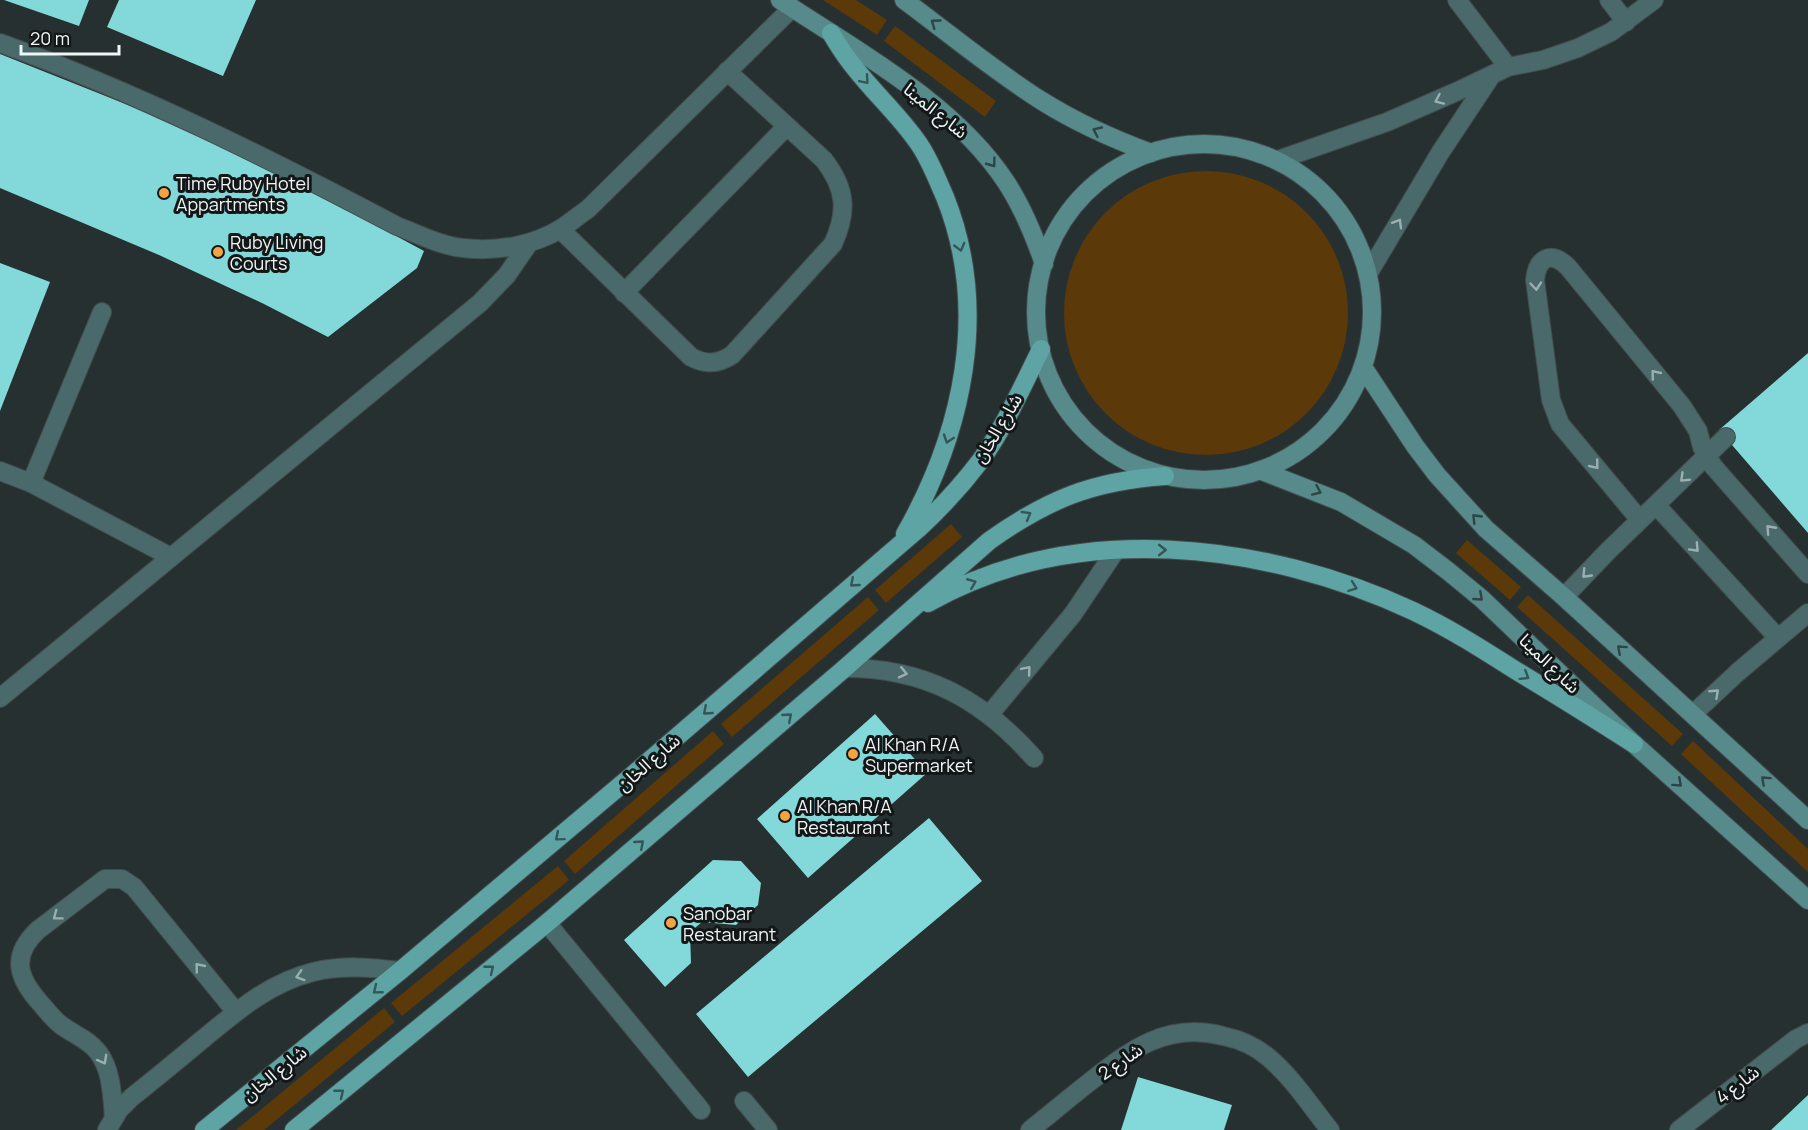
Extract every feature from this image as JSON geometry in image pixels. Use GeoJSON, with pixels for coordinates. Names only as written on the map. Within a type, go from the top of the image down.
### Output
{"type":"FeatureCollection","features":[{"type":"Feature","properties":{"kind":"main road"},"geometry":{"type":"LineString","coordinates":[[904,0],[1018,86],[1043,102],[1095,130],[1151,153]]}},
{"type":"Feature","properties":{"kind":"main road","name":"شارع المينا"},"geometry":{"type":"LineString","coordinates":[[786,4],[912,89],[967,134],[1006,182],[1034,236],[1044,264]]}},
{"type":"Feature","properties":{"kind":"main road"},"geometry":{"type":"LineString","coordinates":[[831,33],[853,66],[907,128],[930,163],[951,216],[967,279],[966,359],[953,423],[931,484],[899,545]]}},
{"type":"Feature","properties":{"kind":"main road"},"geometry":{"type":"LineString","coordinates":[[1194,145],[1216,145],[1238,148],[1278,160],[1301,175],[1335,207],[1349,226],[1368,274],[1371,319],[1369,344],[1362,368],[1348,397],[1324,430],[1305,447],[1262,471],[1240,477],[1190,480],[1165,476],[1122,459],[1102,446],[1070,413],[1057,393],[1041,349],[1037,307],[1044,264],[1063,223],[1076,205],[1110,174],[1151,153],[1194,145]]}},
{"type":"Feature","properties":{"kind":"main road","name":"شارع الخان"},"geometry":{"type":"LineString","coordinates":[[204,1130],[400,971],[628,779],[941,508],[981,459],[998,433],[1041,349]]}},
{"type":"Feature","properties":{"kind":"main road"},"geometry":{"type":"LineString","coordinates":[[1362,368],[1408,438],[1461,503],[1486,529],[1564,597],[1808,820]]}},
{"type":"Feature","properties":{"kind":"main road","name":"شارع المينا"},"geometry":{"type":"LineString","coordinates":[[1262,471],[1341,502],[1414,545],[1482,599],[1634,744],[1808,900]]}},
{"type":"Feature","properties":{"kind":"main road"},"geometry":{"type":"LineString","coordinates":[[294,1130],[548,923],[989,542],[1042,506],[1072,494],[1102,484],[1133,478],[1165,476]]}},
{"type":"Feature","properties":{"kind":"main road"},"geometry":{"type":"LineString","coordinates":[[901,619],[938,598],[976,581],[1016,567],[1062,557],[1116,550],[1173,550],[1245,558],[1314,574],[1381,597],[1457,633],[1634,744]]}},
{"type":"Feature","properties":{"kind":"street"},"geometry":{"type":"LineString","coordinates":[[1457,0],[1500,71]]}},
{"type":"Feature","properties":{"kind":"street"},"geometry":{"type":"LineString","coordinates":[[1609,0],[1626,22]]}},
{"type":"Feature","properties":{"kind":"street"},"geometry":{"type":"LineString","coordinates":[[1278,160],[1387,122],[1500,71],[1561,55],[1595,40],[1626,22],[1654,0]]}},
{"type":"Feature","properties":{"kind":"street"},"geometry":{"type":"LineString","coordinates":[[0,43],[126,93],[203,127],[397,226],[428,239],[461,248],[495,249],[529,243],[560,229],[588,209],[727,71],[786,4]]}},
{"type":"Feature","properties":{"kind":"street"},"geometry":{"type":"LineString","coordinates":[[560,229],[691,357],[699,362],[716,363],[732,355],[833,244],[841,227],[844,209],[835,174],[825,160],[727,71]]}},
{"type":"Feature","properties":{"kind":"street"},"geometry":{"type":"LineString","coordinates":[[1368,274],[1440,153],[1500,71]]}},
{"type":"Feature","properties":{"kind":"street"},"geometry":{"type":"LineString","coordinates":[[624,293],[787,126]]}},
{"type":"Feature","properties":{"kind":"street"},"geometry":{"type":"LineString","coordinates":[[0,698],[480,303],[507,275],[529,243]]}},
{"type":"Feature","properties":{"kind":"street"},"geometry":{"type":"LineString","coordinates":[[1640,520],[1560,424],[1554,412],[1535,280],[1536,271],[1541,262],[1550,257],[1560,259],[1568,267],[1691,418],[1713,466],[1808,574]]}},
{"type":"Feature","properties":{"kind":"street"},"geometry":{"type":"LineString","coordinates":[[31,483],[102,312]]}},
{"type":"Feature","properties":{"kind":"street"},"geometry":{"type":"LineString","coordinates":[[1564,597],[1726,437]]}},
{"type":"Feature","properties":{"kind":"street"},"geometry":{"type":"LineString","coordinates":[[0,471],[31,483],[171,557]]}},
{"type":"Feature","properties":{"kind":"street"},"geometry":{"type":"LineString","coordinates":[[1656,505],[1778,638]]}},
{"type":"Feature","properties":{"kind":"street"},"geometry":{"type":"LineString","coordinates":[[989,715],[1073,614],[1116,550]]}},
{"type":"Feature","properties":{"kind":"street"},"geometry":{"type":"LineString","coordinates":[[1693,714],[1778,638],[1805,619]]}},
{"type":"Feature","properties":{"kind":"street"},"geometry":{"type":"LineString","coordinates":[[845,668],[878,669],[911,675],[952,691],[989,715],[1016,738],[1034,758]]}},
{"type":"Feature","properties":{"kind":"street"},"geometry":{"type":"LineString","coordinates":[[111,1124],[108,1070],[99,1053],[87,1040],[56,1021],[28,990],[23,980],[21,958],[29,938],[105,879],[122,879],[134,887],[236,1012]]}},
{"type":"Feature","properties":{"kind":"street"},"geometry":{"type":"LineString","coordinates":[[548,923],[701,1110]]}},
{"type":"Feature","properties":{"kind":"street"},"geometry":{"type":"LineString","coordinates":[[111,1124],[132,1097],[236,1012],[271,988],[314,972],[342,968],[400,971]]}},
{"type":"Feature","properties":{"kind":"street","name":"شارع 4"},"geometry":{"type":"LineString","coordinates":[[1679,1130],[1802,1036],[1808,1017]]}},
{"type":"Feature","properties":{"kind":"street","name":"شارع 2"},"geometry":{"type":"LineString","coordinates":[[1029,1130],[1117,1060],[1143,1043],[1174,1033],[1207,1032],[1238,1039],[1266,1055],[1289,1077],[1330,1130]]}},
{"type":"Feature","properties":{"kind":"street"},"geometry":{"type":"LineString","coordinates":[[744,1101],[768,1130]]}},
{"type":"Feature","properties":{"kind":"shaded area"},"geometry":{"type":"Polygon","coordinates":[[[823,0],[856,0],[887,20],[877,35],[823,0]]]}},
{"type":"Feature","properties":{"kind":"shaded area"},"geometry":{"type":"Polygon","coordinates":[[[895,26],[996,101],[985,117],[884,41],[895,26]]]}},
{"type":"Feature","properties":{"kind":"shaded area"},"geometry":{"type":"Polygon","coordinates":[[[1220,171],[1261,181],[1285,195],[1307,212],[1324,234],[1338,258],[1346,285],[1348,313],[1346,341],[1338,368],[1324,392],[1307,414],[1285,431],[1261,445],[1234,453],[1192,455],[1151,445],[1127,431],[1105,414],[1088,392],[1074,368],[1066,341],[1064,299],[1074,258],[1088,234],[1105,212],[1127,195],[1151,181],[1178,173],[1220,171]]]}},
{"type":"Feature","properties":{"kind":"shaded area"},"geometry":{"type":"Polygon","coordinates":[[[951,524],[962,537],[886,603],[875,590],[951,524]]]}},
{"type":"Feature","properties":{"kind":"shaded area"},"geometry":{"type":"Polygon","coordinates":[[[1467,540],[1521,587],[1510,600],[1456,553],[1467,540]]]}},
{"type":"Feature","properties":{"kind":"shaded area"},"geometry":{"type":"Polygon","coordinates":[[[1528,595],[1683,734],[1672,746],[1517,607],[1528,595]]]}},
{"type":"Feature","properties":{"kind":"shaded area"},"geometry":{"type":"Polygon","coordinates":[[[868,597],[879,610],[732,737],[721,724],[868,597]]]}},
{"type":"Feature","properties":{"kind":"shaded area"},"geometry":{"type":"Polygon","coordinates":[[[713,731],[724,744],[575,874],[564,861],[713,731]]]}},
{"type":"Feature","properties":{"kind":"shaded area"},"geometry":{"type":"Polygon","coordinates":[[[1693,741],[1808,849],[1808,872],[1681,754],[1693,741]]]}},
{"type":"Feature","properties":{"kind":"shaded area"},"geometry":{"type":"Polygon","coordinates":[[[558,866],[569,880],[402,1016],[391,1003],[558,866]]]}},
{"type":"Feature","properties":{"kind":"shaded area"},"geometry":{"type":"Polygon","coordinates":[[[384,1008],[395,1022],[264,1130],[236,1130],[384,1008]]]}},
{"type":"Feature","properties":{"kind":"building"},"geometry":{"type":"Polygon","coordinates":[[[4,0],[89,0],[79,26],[4,0]]]}},
{"type":"Feature","properties":{"kind":"building"},"geometry":{"type":"Polygon","coordinates":[[[119,0],[256,0],[223,76],[107,27],[119,0]]]}},
{"type":"Feature","properties":{"kind":"building","name":"Time Ruby Hotel Appartments"},"geometry":{"type":"Polygon","coordinates":[[[0,54],[196,132],[322,196],[424,251],[417,268],[328,337],[159,255],[0,188],[0,54]]]}},
{"type":"Feature","properties":{"kind":"building"},"geometry":{"type":"Polygon","coordinates":[[[0,263],[50,282],[0,411],[0,263]]]}},
{"type":"Feature","properties":{"kind":"building"},"geometry":{"type":"Polygon","coordinates":[[[1808,353],[1808,533],[1719,430],[1808,353]]]}},
{"type":"Feature","properties":{"kind":"building"},"geometry":{"type":"Polygon","coordinates":[[[875,714],[927,773],[808,878],[757,819],[875,714]]]}},
{"type":"Feature","properties":{"kind":"building"},"geometry":{"type":"Polygon","coordinates":[[[929,818],[982,881],[748,1077],[696,1014],[929,818]]]}},
{"type":"Feature","properties":{"kind":"building","name":"Sanobar Restaurant"},"geometry":{"type":"Polygon","coordinates":[[[713,860],[741,861],[761,883],[758,905],[736,925],[702,922],[690,932],[691,963],[665,987],[624,940],[713,860]]]}},
{"type":"Feature","properties":{"kind":"building"},"geometry":{"type":"Polygon","coordinates":[[[1138,1077],[1232,1105],[1224,1130],[1121,1130],[1138,1077]]]}},
{"type":"Feature","properties":{"kind":"building"},"geometry":{"type":"Polygon","coordinates":[[[1808,1095],[1808,1130],[1771,1130],[1808,1095]]]}},
{"type":"Feature","properties":{"kind":"place","name":"Time Ruby Hotel Appartments"},"geometry":{"type":"Point","coordinates":[164,193]}},
{"type":"Feature","properties":{"kind":"place","name":"Ruby Living Courts"},"geometry":{"type":"Point","coordinates":[218,252]}},
{"type":"Feature","properties":{"kind":"place","name":"Al Khan R/A Supermarket"},"geometry":{"type":"Point","coordinates":[853,754]}},
{"type":"Feature","properties":{"kind":"place","name":"Al Khan R/A Restaurant"},"geometry":{"type":"Point","coordinates":[785,816]}},
{"type":"Feature","properties":{"kind":"place","name":"Sanobar Restaurant"},"geometry":{"type":"Point","coordinates":[671,923]}}]}
